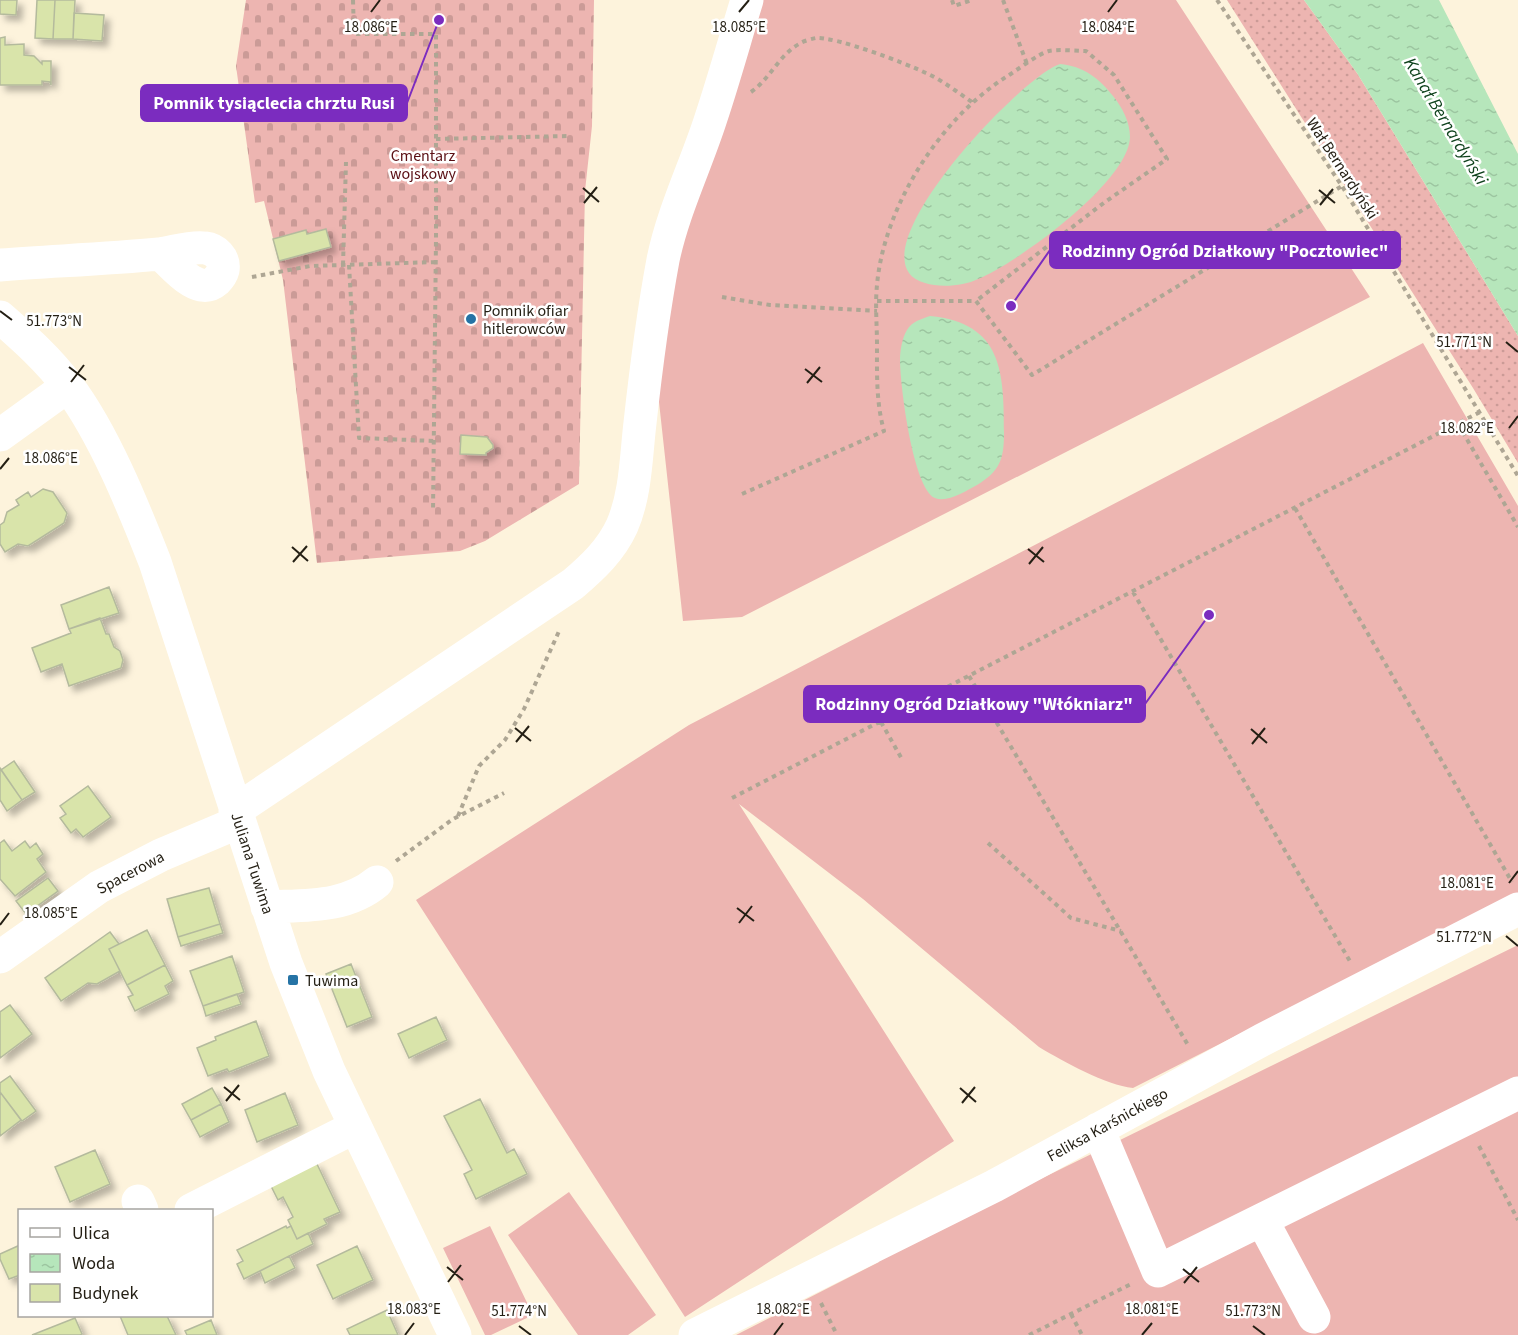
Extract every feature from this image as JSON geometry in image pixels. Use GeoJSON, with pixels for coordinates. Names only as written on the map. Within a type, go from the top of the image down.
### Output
{"type":"FeatureCollection","features":[{"type":"Feature","properties":{"kind":"street","name":"Spacerowa"},"geometry":{"type":"LineString","coordinates":[[0,957],[99,887],[237,816],[573,584],[602,557],[622,525],[633,483],[648,357],[664,256],[747,0]]}},
{"type":"Feature","properties":{"kind":"street"},"geometry":{"type":"LineString","coordinates":[[0,265],[160,254],[206,248],[216,252],[222,260],[223,270],[219,279]]}},
{"type":"Feature","properties":{"kind":"street","name":"Juliana Tuwima"},"geometry":{"type":"LineString","coordinates":[[0,318],[26,339],[68,386],[85,410],[140,523],[267,907],[309,1021],[355,1126],[455,1335]]}},
{"type":"Feature","properties":{"kind":"street"},"geometry":{"type":"LineString","coordinates":[[0,435],[68,386]]}},
{"type":"Feature","properties":{"kind":"street"},"geometry":{"type":"LineString","coordinates":[[267,907],[337,902],[366,892],[378,882]]}},
{"type":"Feature","properties":{"kind":"street","name":"Feliksa Karśnickiego"},"geometry":{"type":"LineString","coordinates":[[695,1335],[994,1186],[1262,1040],[1365,987],[1515,896]]}},
{"type":"Feature","properties":{"kind":"street"},"geometry":{"type":"LineString","coordinates":[[1098,1129],[1158,1271],[1518,1093]]}},
{"type":"Feature","properties":{"kind":"street"},"geometry":{"type":"LineString","coordinates":[[193,1209],[355,1126]]}},
{"type":"Feature","properties":{"kind":"street"},"geometry":{"type":"LineString","coordinates":[[1262,1220],[1314,1317]]}},
{"type":"Feature","properties":{"kind":"path"},"geometry":{"type":"LineString","coordinates":[[353,0],[354,34],[436,34],[433,512]]}},
{"type":"Feature","properties":{"kind":"path"},"geometry":{"type":"LineString","coordinates":[[952,0],[954,6],[972,0]]}},
{"type":"Feature","properties":{"kind":"path"},"geometry":{"type":"LineString","coordinates":[[1003,0],[1027,64]]}},
{"type":"Feature","properties":{"kind":"path","name":"Wał Bernardyński"},"geometry":{"type":"LineString","coordinates":[[1217,0],[1342,186],[1518,476]]}},
{"type":"Feature","properties":{"kind":"path"},"geometry":{"type":"LineString","coordinates":[[719,92],[735,96],[748,94],[760,86],[790,50],[801,42],[817,38],[832,40],[925,72],[972,102]]}},
{"type":"Feature","properties":{"kind":"path"},"geometry":{"type":"LineString","coordinates":[[742,494],[884,431],[877,396],[877,301],[877,286],[886,244],[894,218],[909,184],[940,139],[972,102],[986,90],[1048,51],[1086,51],[1114,75],[1167,159],[1105,202],[976,301],[877,301]]}},
{"type":"Feature","properties":{"kind":"path"},"geometry":{"type":"LineString","coordinates":[[436,139],[568,136]]}},
{"type":"Feature","properties":{"kind":"path"},"geometry":{"type":"LineString","coordinates":[[343,265],[346,162]]}},
{"type":"Feature","properties":{"kind":"path"},"geometry":{"type":"LineString","coordinates":[[976,301],[1032,375],[1342,186]]}},
{"type":"Feature","properties":{"kind":"path"},"geometry":{"type":"LineString","coordinates":[[219,279],[237,280],[296,268],[436,262]]}},
{"type":"Feature","properties":{"kind":"path"},"geometry":{"type":"LineString","coordinates":[[349,265],[359,438],[435,441]]}},
{"type":"Feature","properties":{"kind":"path"},"geometry":{"type":"LineString","coordinates":[[722,297],[770,305],[877,311]]}},
{"type":"Feature","properties":{"kind":"path"},"geometry":{"type":"LineString","coordinates":[[732,798],[1480,412]]}},
{"type":"Feature","properties":{"kind":"path"},"geometry":{"type":"LineString","coordinates":[[1458,424],[1518,527]]}},
{"type":"Feature","properties":{"kind":"path"},"geometry":{"type":"LineString","coordinates":[[1295,508],[1515,896]]}},
{"type":"Feature","properties":{"kind":"path"},"geometry":{"type":"LineString","coordinates":[[1133,591],[1365,987]]}},
{"type":"Feature","properties":{"kind":"path"},"geometry":{"type":"LineString","coordinates":[[458,816],[479,766],[505,740],[524,709],[551,652],[563,620]]}},
{"type":"Feature","properties":{"kind":"path"},"geometry":{"type":"LineString","coordinates":[[969,676],[1190,1047]]}},
{"type":"Feature","properties":{"kind":"path"},"geometry":{"type":"LineString","coordinates":[[881,722],[903,761]]}},
{"type":"Feature","properties":{"kind":"path"},"geometry":{"type":"LineString","coordinates":[[378,882],[399,858],[458,816],[504,793]]}},
{"type":"Feature","properties":{"kind":"path"},"geometry":{"type":"LineString","coordinates":[[988,843],[1071,918],[1121,931]]}},
{"type":"Feature","properties":{"kind":"path"},"geometry":{"type":"LineString","coordinates":[[1465,1120],[1518,1220]]}},
{"type":"Feature","properties":{"kind":"path"},"geometry":{"type":"LineString","coordinates":[[1029,1335],[1158,1271]]}},
{"type":"Feature","properties":{"kind":"path"},"geometry":{"type":"LineString","coordinates":[[1071,1314],[1082,1335]]}},
{"type":"Feature","properties":{"kind":"green space","name":"Cmentarz wojskowy"},"geometry":{"type":"Polygon","coordinates":[[[246,0],[594,0],[592,126],[585,191],[579,484],[485,541],[460,551],[317,563],[283,280],[264,201],[255,203],[236,66],[246,0]]]}},
{"type":"Feature","properties":{"kind":"green space"},"geometry":{"type":"Polygon","coordinates":[[[761,0],[1176,0],[1370,297],[742,617],[683,621],[658,393],[679,243],[761,0]]]}},
{"type":"Feature","properties":{"kind":"green space"},"geometry":{"type":"Polygon","coordinates":[[[1227,0],[1304,0],[1357,73],[1518,336],[1518,463],[1473,388],[1227,0]]]}},
{"type":"Feature","properties":{"kind":"green space"},"geometry":{"type":"Polygon","coordinates":[[[1423,343],[1518,506],[1518,893],[1133,1088],[1098,1078],[1039,1047],[863,899],[739,804],[954,1141],[685,1317],[416,900],[689,725],[1423,343]]]}},
{"type":"Feature","properties":{"kind":"green space"},"geometry":{"type":"Polygon","coordinates":[[[1518,945],[1518,1335],[736,1335],[879,1262],[877,1259],[1518,945]]]}},
{"type":"Feature","properties":{"kind":"green space"},"geometry":{"type":"Polygon","coordinates":[[[569,1192],[656,1315],[628,1335],[578,1335],[508,1235],[569,1192]]]}},
{"type":"Feature","properties":{"kind":"green space"},"geometry":{"type":"Polygon","coordinates":[[[490,1226],[533,1315],[491,1335],[485,1335],[443,1248],[490,1226]]]}},
{"type":"Feature","properties":{"kind":"water","name":"Kanał Bernardyński"},"geometry":{"type":"Polygon","coordinates":[[[1304,0],[1439,0],[1518,154],[1518,336],[1357,73],[1304,0]]]}},
{"type":"Feature","properties":{"kind":"water"},"geometry":{"type":"Polygon","coordinates":[[[1060,64],[1076,67],[1090,74],[1116,100],[1125,115],[1130,131],[1125,155],[1111,176],[1092,197],[1043,239],[1018,256],[996,270],[966,283],[945,286],[925,283],[906,268],[907,241],[922,207],[948,170],[979,133],[1011,100],[1040,76],[1060,64]]]}},
{"type":"Feature","properties":{"kind":"water"},"geometry":{"type":"Polygon","coordinates":[[[930,316],[954,321],[972,329],[985,340],[1000,371],[1003,390],[1004,442],[999,464],[985,480],[956,496],[945,499],[935,498],[927,491],[920,476],[909,435],[901,373],[900,353],[905,333],[914,322],[930,316]]]}},
{"type":"Feature","properties":{"kind":"building"},"geometry":{"type":"Polygon","coordinates":[[[0,0],[17,0],[16,15],[0,14],[0,0]]]}},
{"type":"Feature","properties":{"kind":"building"},"geometry":{"type":"Polygon","coordinates":[[[37,0],[55,0],[53,39],[35,38],[37,0]]]}},
{"type":"Feature","properties":{"kind":"building"},"geometry":{"type":"Polygon","coordinates":[[[55,0],[75,0],[73,39],[53,39],[55,0]]]}},
{"type":"Feature","properties":{"kind":"building"},"geometry":{"type":"Polygon","coordinates":[[[74,13],[104,15],[102,41],[73,39],[74,13]]]}},
{"type":"Feature","properties":{"kind":"building"},"geometry":{"type":"Polygon","coordinates":[[[5,37],[5,45],[24,44],[24,55],[34,56],[42,64],[42,61],[51,61],[51,85],[50,82],[42,81],[42,85],[0,85],[0,38],[5,37]]]}},
{"type":"Feature","properties":{"kind":"building"},"geometry":{"type":"Polygon","coordinates":[[[326,229],[331,247],[279,261],[273,239],[306,230],[307,234],[326,229]]]}},
{"type":"Feature","properties":{"kind":"building"},"geometry":{"type":"Polygon","coordinates":[[[461,435],[487,437],[493,448],[486,455],[460,454],[461,435]]]}},
{"type":"Feature","properties":{"kind":"building"},"geometry":{"type":"Polygon","coordinates":[[[43,489],[53,492],[67,513],[64,523],[28,546],[18,544],[5,552],[0,544],[0,525],[4,522],[7,512],[19,505],[16,500],[28,492],[31,497],[43,489]]]}},
{"type":"Feature","properties":{"kind":"building"},"geometry":{"type":"Polygon","coordinates":[[[109,587],[119,613],[69,629],[61,605],[109,587]]]}},
{"type":"Feature","properties":{"kind":"building"},"geometry":{"type":"Polygon","coordinates":[[[100,618],[106,634],[109,634],[114,647],[120,651],[123,660],[121,668],[69,686],[62,664],[41,672],[32,648],[71,633],[69,629],[100,618]]]}},
{"type":"Feature","properties":{"kind":"building"},"geometry":{"type":"Polygon","coordinates":[[[14,761],[35,792],[22,800],[1,770],[14,761]]]}},
{"type":"Feature","properties":{"kind":"building"},"geometry":{"type":"Polygon","coordinates":[[[0,768],[22,800],[7,811],[0,800],[0,768]]]}},
{"type":"Feature","properties":{"kind":"building"},"geometry":{"type":"Polygon","coordinates":[[[88,786],[111,817],[83,837],[76,829],[71,833],[60,818],[66,814],[60,806],[88,786]]]}},
{"type":"Feature","properties":{"kind":"building"},"geometry":{"type":"Polygon","coordinates":[[[4,840],[12,851],[25,841],[30,848],[36,843],[43,854],[37,859],[46,872],[15,896],[0,879],[0,843],[4,840]]]}},
{"type":"Feature","properties":{"kind":"building"},"geometry":{"type":"Polygon","coordinates":[[[48,878],[58,891],[26,914],[16,901],[48,878]]]}},
{"type":"Feature","properties":{"kind":"building"},"geometry":{"type":"Polygon","coordinates":[[[209,888],[220,924],[178,937],[167,899],[209,888]]]}},
{"type":"Feature","properties":{"kind":"building"},"geometry":{"type":"Polygon","coordinates":[[[220,924],[223,933],[181,946],[178,937],[220,924]]]}},
{"type":"Feature","properties":{"kind":"building"},"geometry":{"type":"Polygon","coordinates":[[[147,930],[165,965],[127,985],[109,949],[147,930]]]}},
{"type":"Feature","properties":{"kind":"building"},"geometry":{"type":"Polygon","coordinates":[[[110,932],[119,944],[109,949],[120,971],[97,984],[88,983],[61,1001],[45,978],[110,932]]]}},
{"type":"Feature","properties":{"kind":"building"},"geometry":{"type":"Polygon","coordinates":[[[232,956],[244,992],[203,1006],[190,971],[232,956]]]}},
{"type":"Feature","properties":{"kind":"building"},"geometry":{"type":"Polygon","coordinates":[[[351,964],[372,1017],[347,1027],[326,974],[351,964]]]}},
{"type":"Feature","properties":{"kind":"building"},"geometry":{"type":"Polygon","coordinates":[[[165,965],[173,981],[165,986],[169,994],[135,1011],[128,997],[133,995],[127,985],[165,965]]]}},
{"type":"Feature","properties":{"kind":"building"},"geometry":{"type":"Polygon","coordinates":[[[237,994],[241,1004],[206,1016],[203,1006],[237,994]]]}},
{"type":"Feature","properties":{"kind":"building"},"geometry":{"type":"Polygon","coordinates":[[[10,1005],[32,1034],[0,1058],[0,1012],[10,1005]]]}},
{"type":"Feature","properties":{"kind":"building"},"geometry":{"type":"Polygon","coordinates":[[[436,1017],[447,1040],[409,1058],[398,1034],[436,1017]]]}},
{"type":"Feature","properties":{"kind":"building"},"geometry":{"type":"Polygon","coordinates":[[[256,1021],[269,1056],[229,1072],[227,1069],[208,1076],[197,1048],[216,1040],[215,1037],[256,1021]]]}},
{"type":"Feature","properties":{"kind":"building"},"geometry":{"type":"Polygon","coordinates":[[[10,1076],[36,1111],[22,1121],[0,1092],[0,1083],[10,1076]]]}},
{"type":"Feature","properties":{"kind":"building"},"geometry":{"type":"Polygon","coordinates":[[[212,1088],[221,1104],[191,1120],[182,1104],[212,1088]]]}},
{"type":"Feature","properties":{"kind":"building"},"geometry":{"type":"Polygon","coordinates":[[[0,1092],[21,1120],[0,1136],[0,1092]]]}},
{"type":"Feature","properties":{"kind":"building"},"geometry":{"type":"Polygon","coordinates":[[[285,1093],[298,1125],[257,1142],[245,1110],[285,1093]]]}},
{"type":"Feature","properties":{"kind":"building"},"geometry":{"type":"Polygon","coordinates":[[[480,1099],[507,1153],[514,1149],[527,1174],[476,1199],[464,1174],[472,1170],[444,1116],[480,1099]]]}},
{"type":"Feature","properties":{"kind":"building"},"geometry":{"type":"Polygon","coordinates":[[[221,1104],[229,1122],[200,1137],[191,1120],[221,1104]]]}},
{"type":"Feature","properties":{"kind":"building"},"geometry":{"type":"Polygon","coordinates":[[[95,1150],[110,1184],[70,1202],[55,1167],[95,1150]]]}},
{"type":"Feature","properties":{"kind":"building"},"geometry":{"type":"Polygon","coordinates":[[[316,1162],[340,1212],[324,1219],[327,1224],[297,1239],[288,1220],[293,1217],[283,1197],[278,1200],[270,1184],[316,1162]]]}},
{"type":"Feature","properties":{"kind":"building"},"geometry":{"type":"Polygon","coordinates":[[[286,1226],[287,1228],[291,1226],[297,1239],[308,1233],[313,1244],[244,1279],[237,1264],[243,1261],[237,1250],[286,1226]]]}},
{"type":"Feature","properties":{"kind":"building"},"geometry":{"type":"Polygon","coordinates":[[[18,1246],[18,1276],[9,1279],[0,1254],[18,1246]]]}},
{"type":"Feature","properties":{"kind":"building"},"geometry":{"type":"Polygon","coordinates":[[[357,1246],[373,1280],[333,1299],[317,1265],[357,1246]]]}},
{"type":"Feature","properties":{"kind":"building"},"geometry":{"type":"Polygon","coordinates":[[[289,1256],[295,1268],[265,1283],[260,1271],[289,1256]]]}},
{"type":"Feature","properties":{"kind":"building"},"geometry":{"type":"Polygon","coordinates":[[[387,1310],[398,1335],[350,1335],[347,1329],[387,1310]]]}},
{"type":"Feature","properties":{"kind":"building"},"geometry":{"type":"Polygon","coordinates":[[[120,1317],[167,1317],[176,1335],[128,1335],[120,1317]]]}},
{"type":"Feature","properties":{"kind":"building"},"geometry":{"type":"Polygon","coordinates":[[[75,1318],[82,1334],[80,1335],[32,1335],[75,1318]]]}},
{"type":"Feature","properties":{"kind":"building"},"geometry":{"type":"Polygon","coordinates":[[[211,1320],[217,1335],[187,1335],[185,1331],[211,1320]]]}},
{"type":"Feature","properties":{"kind":"place","name":"Pomnik tysiąclecia chrztu Rusi"},"geometry":{"type":"Point","coordinates":[439,20]}},
{"type":"Feature","properties":{"kind":"place","name":"Rodzinny Ogród Działkowy \"Pocztowiec\""},"geometry":{"type":"Point","coordinates":[1011,306]}},
{"type":"Feature","properties":{"kind":"place","name":"Pomnik ofiar hitlerowców"},"geometry":{"type":"Point","coordinates":[471,319]}},
{"type":"Feature","properties":{"kind":"place","name":"Rodzinny Ogród Działkowy \"Włókniarz\""},"geometry":{"type":"Point","coordinates":[1209,615]}},
{"type":"Feature","properties":{"kind":"place","name":"Tuwima"},"geometry":{"type":"Point","coordinates":[293,980]}}]}
